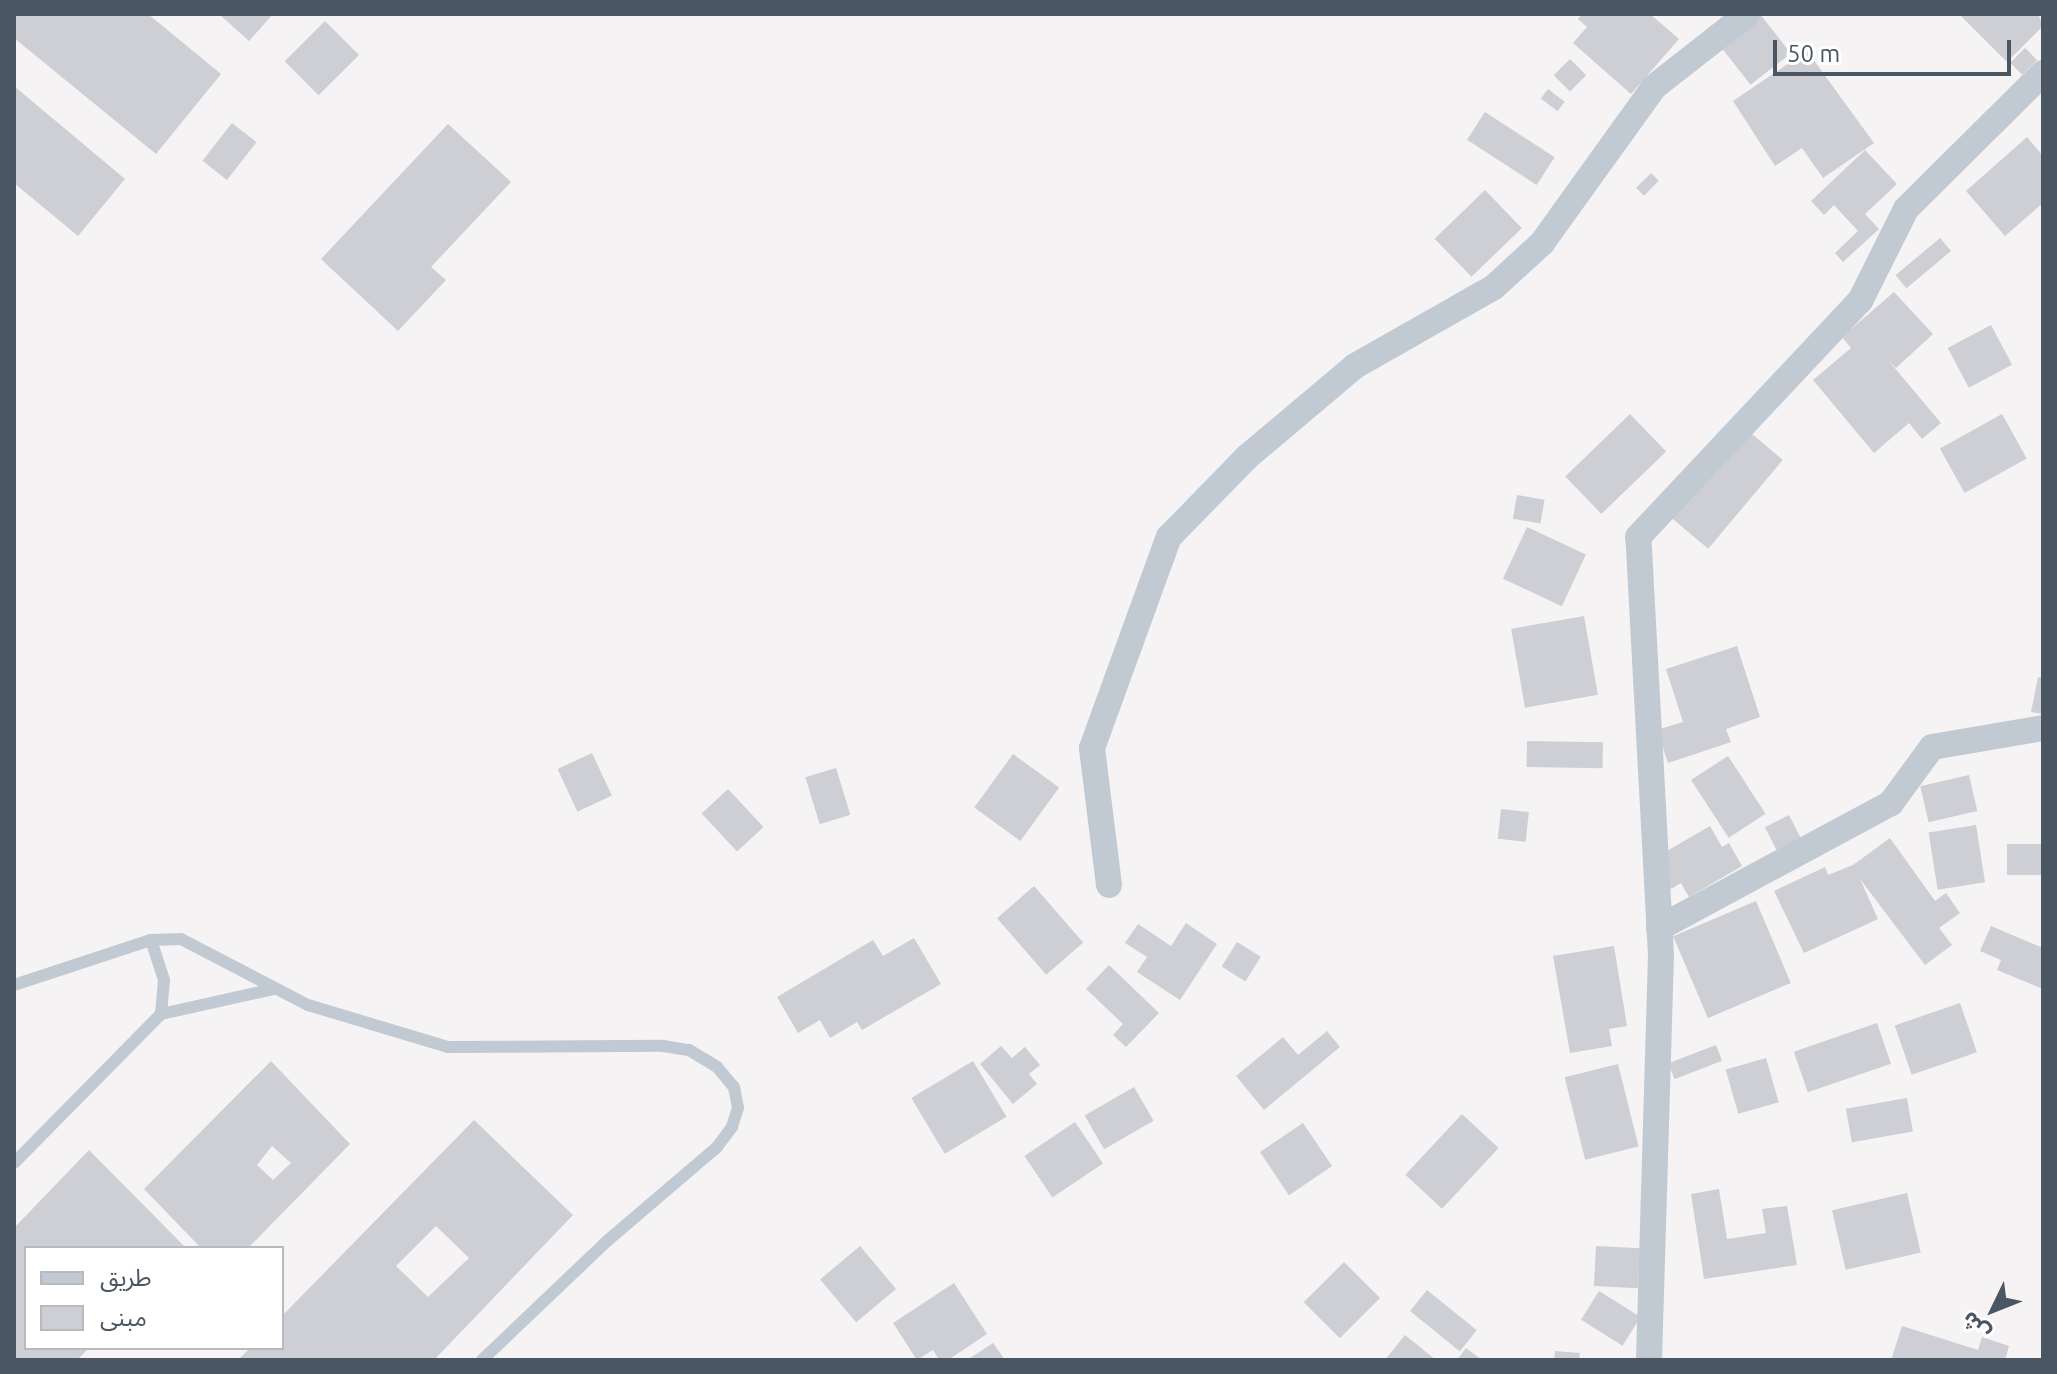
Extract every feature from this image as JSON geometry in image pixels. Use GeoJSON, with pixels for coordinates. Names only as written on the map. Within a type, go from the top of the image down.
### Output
{"type":"FeatureCollection","features":[{"type":"Feature","properties":{"kind":"street"},"geometry":{"type":"LineString","coordinates":[[1109,885],[1092,748],[1169,537],[1247,457],[1355,366],[1503,278],[1542,243],[1654,87],[1747,14]]}},
{"type":"Feature","properties":{"kind":"street"},"geometry":{"type":"LineString","coordinates":[[1649,1360],[1659,928],[1638,537],[1860,301],[1906,209],[2043,73]]}},
{"type":"Feature","properties":{"kind":"street"},"geometry":{"type":"LineString","coordinates":[[1659,928],[1891,803],[1932,747],[2043,728]]}},
{"type":"Feature","properties":{"kind":"lane"},"geometry":{"type":"LineString","coordinates":[[14,985],[151,940],[181,939],[308,1005],[448,1047],[663,1046],[689,1050],[717,1067],[734,1087],[738,1108],[732,1127],[716,1148],[595,1252],[482,1360]]}},
{"type":"Feature","properties":{"kind":"lane"},"geometry":{"type":"LineString","coordinates":[[151,940],[164,980],[161,1014]]}},
{"type":"Feature","properties":{"kind":"lane"},"geometry":{"type":"LineString","coordinates":[[14,1163],[161,1014],[275,989]]}},
{"type":"Feature","properties":{"kind":"building"},"geometry":{"type":"Polygon","coordinates":[[[14,14],[148,14],[221,74],[156,154],[14,38],[14,14]]]}},
{"type":"Feature","properties":{"kind":"building"},"geometry":{"type":"Polygon","coordinates":[[[219,14],[273,14],[249,41],[219,14]]]}},
{"type":"Feature","properties":{"kind":"building"},"geometry":{"type":"Polygon","coordinates":[[[1582,14],[1650,14],[1679,39],[1631,94],[1573,43],[1587,27],[1578,19],[1582,14]]]}},
{"type":"Feature","properties":{"kind":"building"},"geometry":{"type":"Polygon","coordinates":[[[1760,14],[1791,53],[1751,85],[1720,45],[1760,14]]]}},
{"type":"Feature","properties":{"kind":"building"},"geometry":{"type":"Polygon","coordinates":[[[1959,14],[2038,14],[2043,26],[2007,62],[1959,14]]]}},
{"type":"Feature","properties":{"kind":"building"},"geometry":{"type":"Polygon","coordinates":[[[325,21],[359,55],[319,95],[285,61],[325,21]]]}},
{"type":"Feature","properties":{"kind":"building"},"geometry":{"type":"Polygon","coordinates":[[[2025,48],[2037,60],[2022,75],[2010,63],[2025,48]]]}},
{"type":"Feature","properties":{"kind":"building"},"geometry":{"type":"Polygon","coordinates":[[[1807,51],[1874,143],[1823,178],[1802,148],[1775,166],[1733,101],[1807,51]]]}},
{"type":"Feature","properties":{"kind":"building"},"geometry":{"type":"Polygon","coordinates":[[[1570,59],[1586,75],[1570,92],[1554,75],[1570,59]]]}},
{"type":"Feature","properties":{"kind":"building"},"geometry":{"type":"Polygon","coordinates":[[[14,86],[125,179],[78,236],[14,183],[14,86]]]}},
{"type":"Feature","properties":{"kind":"building"},"geometry":{"type":"Polygon","coordinates":[[[1548,89],[1565,102],[1558,111],[1541,99],[1548,89]]]}},
{"type":"Feature","properties":{"kind":"building"},"geometry":{"type":"Polygon","coordinates":[[[1485,112],[1555,157],[1537,185],[1467,140],[1485,112]]]}},
{"type":"Feature","properties":{"kind":"building"},"geometry":{"type":"Polygon","coordinates":[[[232,123],[256,142],[227,180],[202,161],[232,123]]]}},
{"type":"Feature","properties":{"kind":"building"},"geometry":{"type":"Polygon","coordinates":[[[448,124],[511,182],[431,267],[446,280],[398,331],[321,259],[448,124]]]}},
{"type":"Feature","properties":{"kind":"building"},"geometry":{"type":"Polygon","coordinates":[[[2027,137],[2043,156],[2043,203],[2005,236],[1966,191],[2027,137]]]}},
{"type":"Feature","properties":{"kind":"building"},"geometry":{"type":"Polygon","coordinates":[[[1865,150],[1897,184],[1865,214],[1879,229],[1843,262],[1835,253],[1858,231],[1834,205],[1824,215],[1811,201],[1865,150]]]}},
{"type":"Feature","properties":{"kind":"building"},"geometry":{"type":"Polygon","coordinates":[[[1651,173],[1659,181],[1644,196],[1636,188],[1651,173]]]}},
{"type":"Feature","properties":{"kind":"building"},"geometry":{"type":"Polygon","coordinates":[[[1485,190],[1522,228],[1471,277],[1435,239],[1485,190]]]}},
{"type":"Feature","properties":{"kind":"building"},"geometry":{"type":"Polygon","coordinates":[[[1940,238],[1951,251],[1906,288],[1896,275],[1940,238]]]}},
{"type":"Feature","properties":{"kind":"building"},"geometry":{"type":"Polygon","coordinates":[[[1894,292],[1933,334],[1896,368],[1888,360],[1941,423],[1922,439],[1909,423],[1874,453],[1813,380],[1851,348],[1842,337],[1894,292]]]}},
{"type":"Feature","properties":{"kind":"building"},"geometry":{"type":"Polygon","coordinates":[[[1991,325],[2012,365],[1969,388],[1948,348],[1991,325]]]}},
{"type":"Feature","properties":{"kind":"building"},"geometry":{"type":"Polygon","coordinates":[[[1630,414],[1666,451],[1601,514],[1565,477],[1630,414]]]}},
{"type":"Feature","properties":{"kind":"building"},"geometry":{"type":"Polygon","coordinates":[[[2002,414],[2027,459],[1965,493],[1940,448],[2002,414]]]}},
{"type":"Feature","properties":{"kind":"building"},"geometry":{"type":"Polygon","coordinates":[[[1746,429],[1783,460],[1708,549],[1671,518],[1746,429]]]}},
{"type":"Feature","properties":{"kind":"building"},"geometry":{"type":"Polygon","coordinates":[[[1517,495],[1545,500],[1540,523],[1513,519],[1517,495]]]}},
{"type":"Feature","properties":{"kind":"building"},"geometry":{"type":"Polygon","coordinates":[[[1527,527],[1586,554],[1562,606],[1503,579],[1527,527]]]}},
{"type":"Feature","properties":{"kind":"building"},"geometry":{"type":"Polygon","coordinates":[[[1584,616],[1598,695],[1525,708],[1511,629],[1584,616]]]}},
{"type":"Feature","properties":{"kind":"building"},"geometry":{"type":"Polygon","coordinates":[[[1737,646],[1760,717],[1726,729],[1731,742],[1668,763],[1657,730],[1683,722],[1666,669],[1737,646]]]}},
{"type":"Feature","properties":{"kind":"building"},"geometry":{"type":"Polygon","coordinates":[[[2038,677],[2043,678],[2043,714],[2031,712],[2038,677]]]}},
{"type":"Feature","properties":{"kind":"building"},"geometry":{"type":"Polygon","coordinates":[[[1527,741],[1603,742],[1603,768],[1527,767],[1527,741]]]}},
{"type":"Feature","properties":{"kind":"building"},"geometry":{"type":"Polygon","coordinates":[[[592,753],[612,796],[577,812],[558,769],[592,753]]]}},
{"type":"Feature","properties":{"kind":"building"},"geometry":{"type":"Polygon","coordinates":[[[1013,754],[1059,788],[1020,841],[974,807],[1013,754]]]}},
{"type":"Feature","properties":{"kind":"building"},"geometry":{"type":"Polygon","coordinates":[[[1728,756],[1766,814],[1729,838],[1691,780],[1728,756]]]}},
{"type":"Feature","properties":{"kind":"building"},"geometry":{"type":"Polygon","coordinates":[[[836,768],[850,815],[820,824],[805,777],[836,768]]]}},
{"type":"Feature","properties":{"kind":"building"},"geometry":{"type":"Polygon","coordinates":[[[1969,775],[1977,811],[1929,822],[1920,786],[1969,775]]]}},
{"type":"Feature","properties":{"kind":"building"},"geometry":{"type":"Polygon","coordinates":[[[728,789],[763,827],[737,852],[702,814],[728,789]]]}},
{"type":"Feature","properties":{"kind":"building"},"geometry":{"type":"Polygon","coordinates":[[[1501,809],[1529,812],[1526,842],[1498,839],[1501,809]]]}},
{"type":"Feature","properties":{"kind":"building"},"geometry":{"type":"Polygon","coordinates":[[[1789,815],[1802,840],[1778,852],[1765,827],[1789,815]]]}},
{"type":"Feature","properties":{"kind":"building"},"geometry":{"type":"Polygon","coordinates":[[[1976,825],[1985,882],[1938,890],[1929,833],[1976,825]]]}},
{"type":"Feature","properties":{"kind":"building"},"geometry":{"type":"Polygon","coordinates":[[[1710,826],[1722,847],[1729,843],[1742,866],[1689,897],[1681,883],[1671,889],[1653,859],[1710,826]]]}},
{"type":"Feature","properties":{"kind":"building"},"geometry":{"type":"Polygon","coordinates":[[[1890,838],[1935,901],[1946,893],[1960,913],[1939,928],[1952,945],[1925,965],[1860,879],[1878,919],[1804,953],[1774,891],[1825,867],[1828,875],[1853,865],[1890,838]]]}},
{"type":"Feature","properties":{"kind":"building"},"geometry":{"type":"Polygon","coordinates":[[[2007,844],[2043,844],[2043,875],[2007,875],[2007,844]]]}},
{"type":"Feature","properties":{"kind":"building"},"geometry":{"type":"Polygon","coordinates":[[[1034,886],[1083,943],[1046,975],[997,918],[1034,886]]]}},
{"type":"Feature","properties":{"kind":"building"},"geometry":{"type":"Polygon","coordinates":[[[1756,901],[1791,983],[1708,1018],[1673,936],[1756,901]]]}},
{"type":"Feature","properties":{"kind":"building"},"geometry":{"type":"Polygon","coordinates":[[[1186,923],[1217,944],[1180,1000],[1137,972],[1147,957],[1125,943],[1138,924],[1171,946],[1186,923]]]}},
{"type":"Feature","properties":{"kind":"building"},"geometry":{"type":"Polygon","coordinates":[[[1991,926],[2043,948],[2043,989],[1997,970],[2001,960],[1980,951],[1991,926]]]}},
{"type":"Feature","properties":{"kind":"building"},"geometry":{"type":"Polygon","coordinates":[[[914,938],[941,984],[862,1030],[857,1022],[830,1038],[820,1020],[798,1033],[777,997],[873,940],[883,956],[914,938]]]}},
{"type":"Feature","properties":{"kind":"building"},"geometry":{"type":"Polygon","coordinates":[[[1237,942],[1261,957],[1245,981],[1222,967],[1237,942]]]}},
{"type":"Feature","properties":{"kind":"building"},"geometry":{"type":"Polygon","coordinates":[[[1614,946],[1627,1026],[1609,1029],[1612,1046],[1570,1053],[1553,956],[1614,946]]]}},
{"type":"Feature","properties":{"kind":"building"},"geometry":{"type":"Polygon","coordinates":[[[1109,965],[1159,1013],[1126,1047],[1113,1035],[1123,1024],[1086,989],[1109,965]]]}},
{"type":"Feature","properties":{"kind":"building"},"geometry":{"type":"Polygon","coordinates":[[[1960,1003],[1977,1052],[1912,1075],[1895,1025],[1960,1003]]]}},
{"type":"Feature","properties":{"kind":"building"},"geometry":{"type":"Polygon","coordinates":[[[1877,1023],[1891,1064],[1808,1092],[1794,1052],[1877,1023]]]}},
{"type":"Feature","properties":{"kind":"building"},"geometry":{"type":"Polygon","coordinates":[[[1327,1031],[1340,1047],[1264,1110],[1236,1076],[1283,1037],[1298,1055],[1327,1031]]]}},
{"type":"Feature","properties":{"kind":"building"},"geometry":{"type":"Polygon","coordinates":[[[1716,1045],[1722,1061],[1674,1079],[1668,1063],[1716,1045]]]}},
{"type":"Feature","properties":{"kind":"building"},"geometry":{"type":"Polygon","coordinates":[[[1001,1046],[1012,1058],[1025,1047],[1040,1065],[1029,1074],[1037,1084],[1013,1104],[980,1064],[1001,1046]]]}},
{"type":"Feature","properties":{"kind":"building"},"geometry":{"type":"Polygon","coordinates":[[[1766,1058],[1779,1102],[1738,1114],[1726,1070],[1766,1058]]]}},
{"type":"Feature","properties":{"kind":"building"},"geometry":{"type":"Polygon","coordinates":[[[271,1061],[350,1144],[250,1246],[199,1246],[144,1189],[271,1061]],[[272,1146],[257,1165],[273,1180],[291,1163],[272,1146]]]}},
{"type":"Feature","properties":{"kind":"building"},"geometry":{"type":"Polygon","coordinates":[[[973,1061],[1006,1117],[945,1154],[911,1098],[973,1061]]]}},
{"type":"Feature","properties":{"kind":"building"},"geometry":{"type":"Polygon","coordinates":[[[1618,1064],[1639,1146],[1585,1160],[1565,1077],[1618,1064]]]}},
{"type":"Feature","properties":{"kind":"building"},"geometry":{"type":"Polygon","coordinates":[[[1134,1087],[1154,1121],[1104,1149],[1085,1116],[1134,1087]]]}},
{"type":"Feature","properties":{"kind":"building"},"geometry":{"type":"Polygon","coordinates":[[[1907,1098],[1913,1131],[1852,1142],[1846,1109],[1907,1098]]]}},
{"type":"Feature","properties":{"kind":"building"},"geometry":{"type":"Polygon","coordinates":[[[1462,1114],[1499,1148],[1442,1209],[1405,1175],[1462,1114]]]}},
{"type":"Feature","properties":{"kind":"building"},"geometry":{"type":"Polygon","coordinates":[[[474,1120],[573,1215],[434,1360],[238,1360],[248,1350],[284,1350],[284,1314],[474,1120]],[[436,1226],[396,1266],[428,1297],[469,1258],[436,1226]]]}},
{"type":"Feature","properties":{"kind":"building"},"geometry":{"type":"Polygon","coordinates":[[[1075,1122],[1103,1163],[1052,1198],[1024,1156],[1075,1122]]]}},
{"type":"Feature","properties":{"kind":"building"},"geometry":{"type":"Polygon","coordinates":[[[1303,1123],[1332,1166],[1289,1195],[1260,1152],[1303,1123]]]}},
{"type":"Feature","properties":{"kind":"building"},"geometry":{"type":"Polygon","coordinates":[[[89,1150],[184,1246],[24,1246],[24,1350],[87,1350],[77,1360],[14,1360],[14,1228],[89,1150]]]}},
{"type":"Feature","properties":{"kind":"building"},"geometry":{"type":"Polygon","coordinates":[[[1719,1189],[1727,1239],[1766,1233],[1762,1209],[1787,1206],[1797,1265],[1704,1279],[1691,1194],[1719,1189]]]}},
{"type":"Feature","properties":{"kind":"building"},"geometry":{"type":"Polygon","coordinates":[[[1907,1193],[1921,1252],[1846,1270],[1832,1210],[1907,1193]]]}},
{"type":"Feature","properties":{"kind":"building"},"geometry":{"type":"Polygon","coordinates":[[[860,1246],[896,1289],[856,1322],[820,1279],[860,1246]]]}},
{"type":"Feature","properties":{"kind":"building"},"geometry":{"type":"Polygon","coordinates":[[[1596,1246],[1640,1248],[1638,1288],[1594,1286],[1596,1246]]]}},
{"type":"Feature","properties":{"kind":"building"},"geometry":{"type":"Polygon","coordinates":[[[1344,1262],[1380,1298],[1340,1338],[1304,1302],[1344,1262]]]}},
{"type":"Feature","properties":{"kind":"building"},"geometry":{"type":"Polygon","coordinates":[[[954,1283],[987,1334],[948,1360],[939,1360],[933,1350],[917,1360],[893,1323],[954,1283]]]}},
{"type":"Feature","properties":{"kind":"building"},"geometry":{"type":"Polygon","coordinates":[[[1427,1290],[1477,1330],[1460,1351],[1410,1311],[1427,1290]]]}},
{"type":"Feature","properties":{"kind":"building"},"geometry":{"type":"Polygon","coordinates":[[[1599,1291],[1641,1317],[1623,1346],[1581,1320],[1599,1291]]]}},
{"type":"Feature","properties":{"kind":"building"},"geometry":{"type":"Polygon","coordinates":[[[1902,1326],[1978,1350],[1982,1337],[2009,1346],[2005,1360],[1891,1360],[1902,1326]]]}},
{"type":"Feature","properties":{"kind":"building"},"geometry":{"type":"Polygon","coordinates":[[[1405,1335],[1436,1360],[1385,1360],[1405,1335]]]}},
{"type":"Feature","properties":{"kind":"building"},"geometry":{"type":"Polygon","coordinates":[[[993,1343],[1005,1360],[967,1360],[993,1343]]]}},
{"type":"Feature","properties":{"kind":"building"},"geometry":{"type":"Polygon","coordinates":[[[1466,1348],[1482,1360],[1457,1360],[1466,1348]]]}},
{"type":"Feature","properties":{"kind":"building"},"geometry":{"type":"Polygon","coordinates":[[[1555,1351],[1580,1353],[1579,1360],[1554,1360],[1555,1351]]]}}]}
